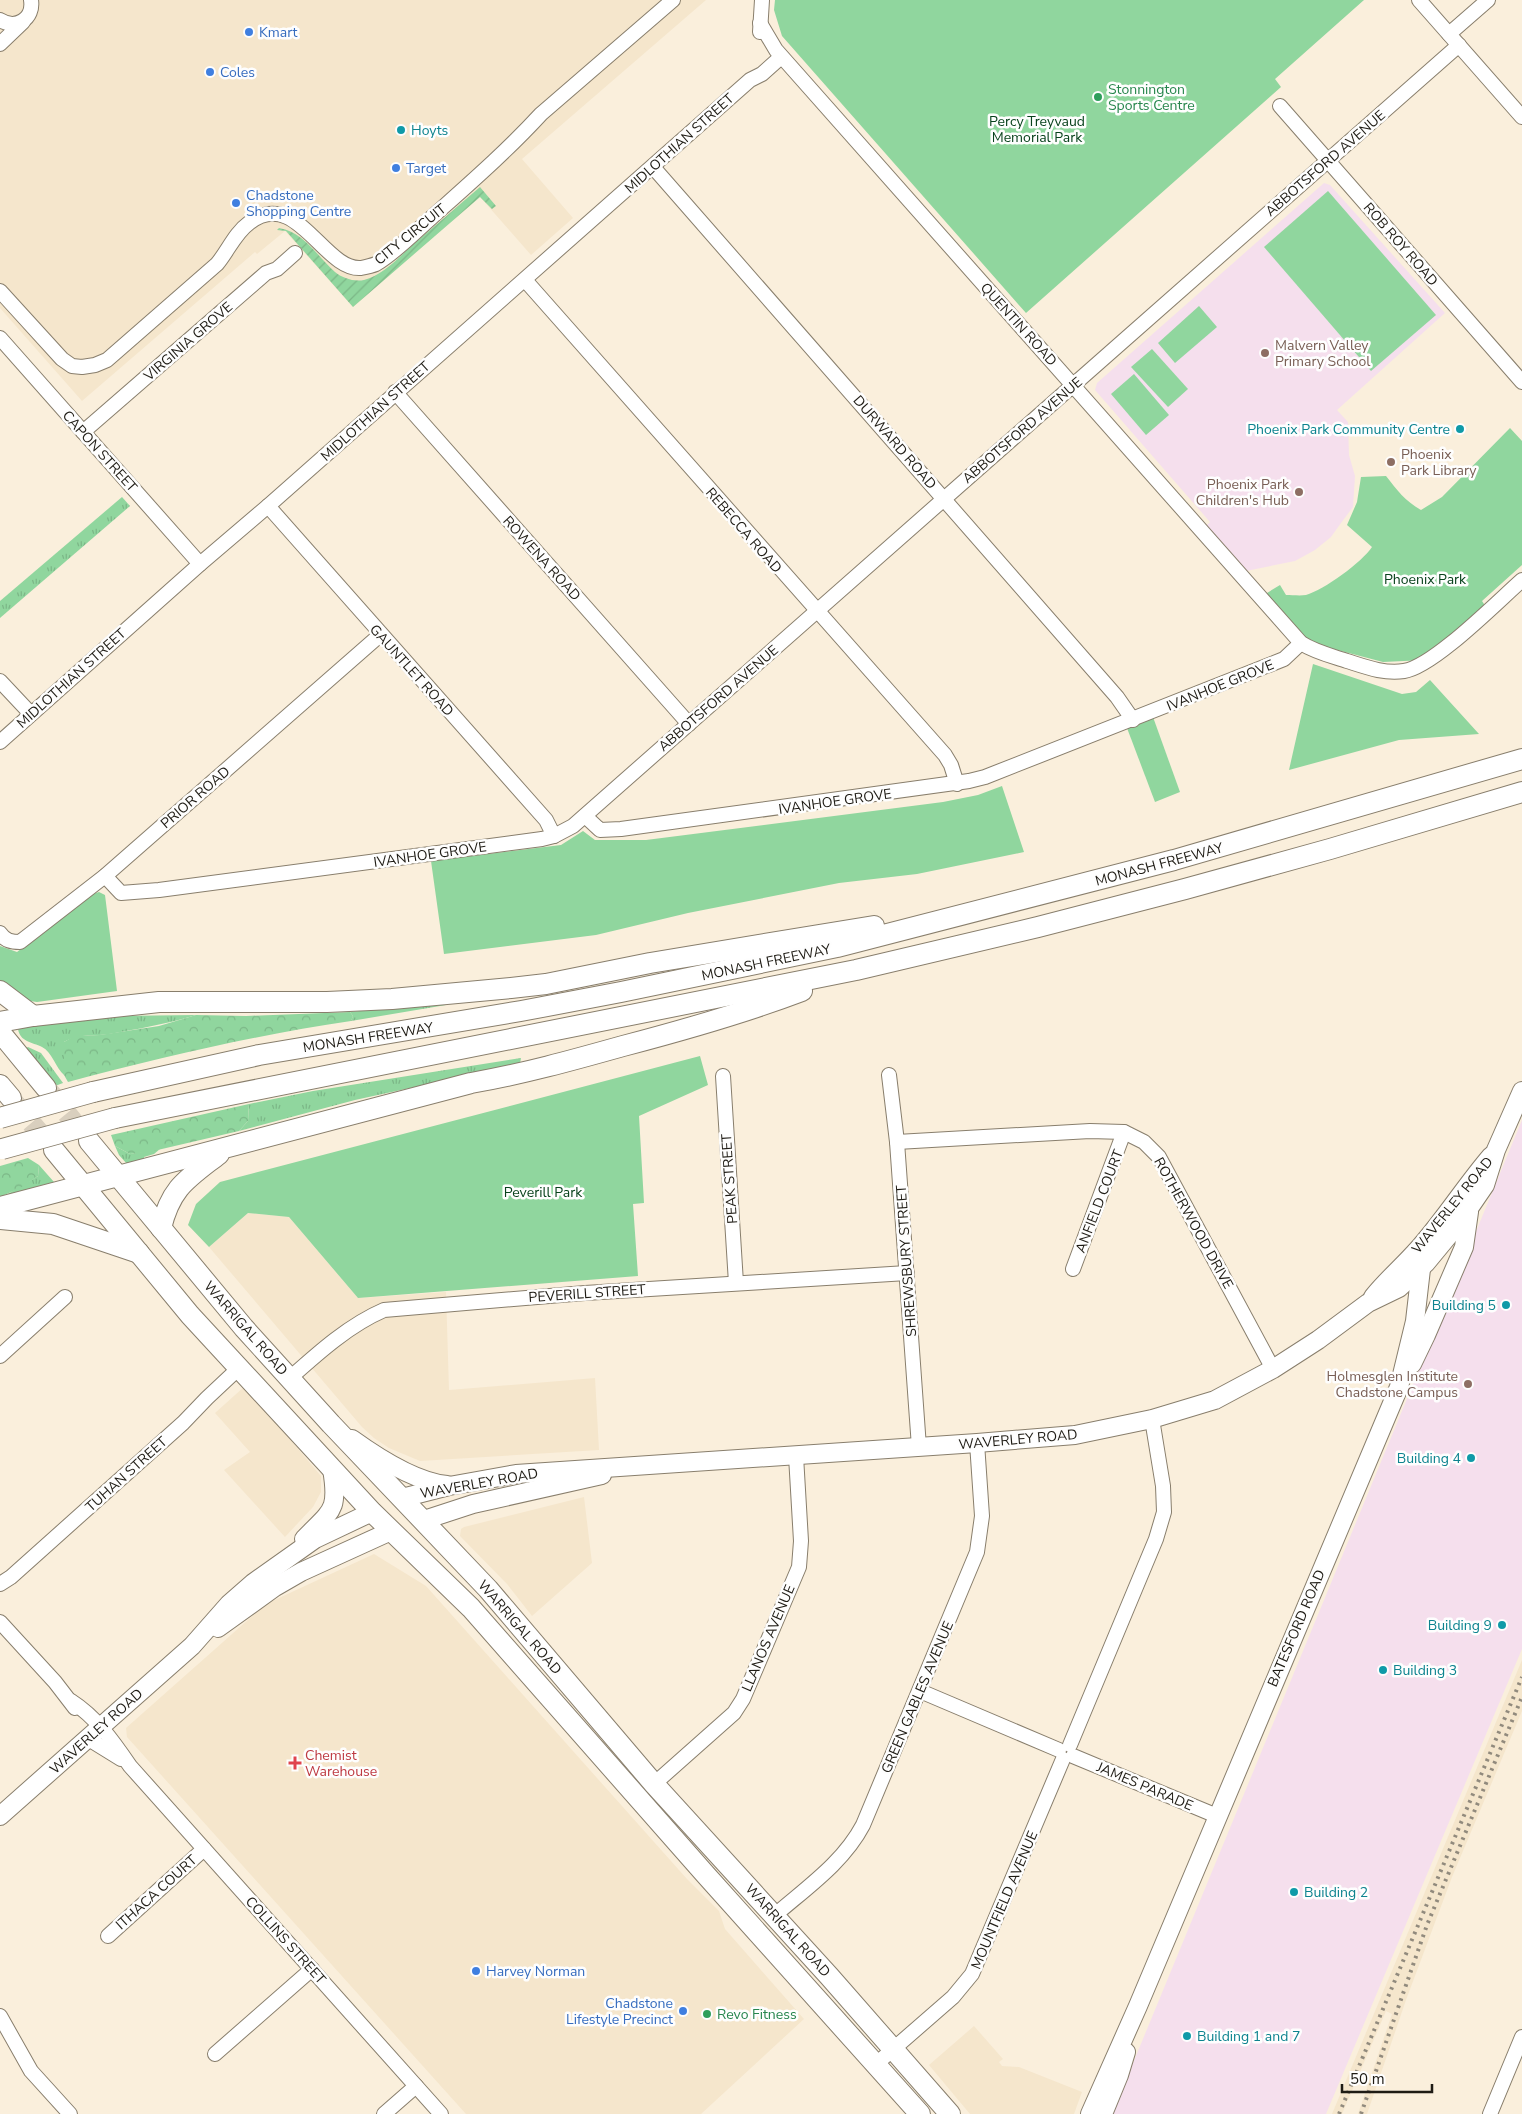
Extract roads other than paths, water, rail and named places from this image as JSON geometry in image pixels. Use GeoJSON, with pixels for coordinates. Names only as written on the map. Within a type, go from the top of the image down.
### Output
{"type":"FeatureCollection","features":[{"type":"Feature","properties":{"kind":"highway","name":"MONASH FREEWAY"},"geometry":{"type":"LineString","coordinates":[[0,1118],[93,1092],[258,1055],[521,1011],[836,947],[1174,860],[1522,759]]}},
{"type":"Feature","properties":{"kind":"highway","name":"MONASH FREEWAY"},"geometry":{"type":"LineString","coordinates":[[1,1150],[115,1118],[856,970],[1038,927],[1185,889],[1330,849],[1522,792]]}},
{"type":"Feature","properties":{"kind":"highway"},"geometry":{"type":"LineString","coordinates":[[0,1022],[33,1016],[159,1002],[346,1001],[392,999],[511,988],[546,984],[650,963],[855,928],[958,916]]}},
{"type":"Feature","properties":{"kind":"highway"},"geometry":{"type":"LineString","coordinates":[[0,1207],[471,1084],[517,1075],[666,1034],[765,1005],[856,970]]}},
{"type":"Feature","properties":{"kind":"highway"},"geometry":{"type":"LineString","coordinates":[[0,991],[33,1016]]}},
{"type":"Feature","properties":{"kind":"highway"},"geometry":{"type":"LineString","coordinates":[[0,1032],[46,1088]]}},
{"type":"Feature","properties":{"kind":"highway","name":"WARRIGAL ROAD"},"geometry":{"type":"LineString","coordinates":[[89,1141],[244,1328],[331,1424],[488,1589],[654,1784],[894,2048],[950,2114]]}},
{"type":"Feature","properties":{"kind":"highway"},"geometry":{"type":"LineString","coordinates":[[161,1228],[166,1207],[184,1181],[228,1148]]}},
{"type":"Feature","properties":{"kind":"highway","name":"WARRIGAL ROAD"},"geometry":{"type":"LineString","coordinates":[[54,1150],[190,1316],[372,1512],[471,1608],[704,1874],[920,2114]]}},
{"type":"Feature","properties":{"kind":"highway"},"geometry":{"type":"LineString","coordinates":[[126,1238],[131,1222],[144,1208]]}},
{"type":"Feature","properties":{"kind":"highway"},"geometry":{"type":"LineString","coordinates":[[0,1218],[53,1224],[139,1253]]}},
{"type":"Feature","properties":{"kind":"highway","name":"WAVERLEY ROAD"},"geometry":{"type":"LineString","coordinates":[[372,1512],[402,1498]]}},
{"type":"Feature","properties":{"kind":"highway","name":"WAVERLEY ROAD"},"geometry":{"type":"LineString","coordinates":[[391,1530],[424,1520]]}},
{"type":"Feature","properties":{"kind":"main road","name":"WAVERLEY ROAD"},"geometry":{"type":"LineString","coordinates":[[402,1498],[449,1486],[516,1474],[796,1456],[1075,1435],[1152,1419],[1215,1400],[1272,1369],[1318,1340],[1368,1303],[1399,1288],[1421,1268],[1449,1237],[1470,1209],[1485,1184],[1496,1150],[1522,1091]]}},
{"type":"Feature","properties":{"kind":"main road","name":"WAVERLEY ROAD"},"geometry":{"type":"LineString","coordinates":[[1368,1303],[1391,1276],[1424,1243],[1472,1178],[1496,1150]]}},
{"type":"Feature","properties":{"kind":"main road"},"geometry":{"type":"LineString","coordinates":[[1398,1387],[1426,1335],[1464,1247],[1470,1209]]}},
{"type":"Feature","properties":{"kind":"main road","name":"BATESFORD ROAD"},"geometry":{"type":"LineString","coordinates":[[1090,2114],[1138,2006],[1398,1387],[1415,1321],[1424,1243]]}},
{"type":"Feature","properties":{"kind":"main road"},"geometry":{"type":"LineString","coordinates":[[331,1424],[391,1463],[428,1482],[449,1486]]}},
{"type":"Feature","properties":{"kind":"main road","name":"WAVERLEY ROAD"},"geometry":{"type":"LineString","coordinates":[[424,1520],[473,1504],[583,1480],[636,1466]]}},
{"type":"Feature","properties":{"kind":"main road"},"geometry":{"type":"LineString","coordinates":[[284,1559],[325,1518],[334,1506],[336,1497],[332,1469]]}},
{"type":"Feature","properties":{"kind":"main road","name":"WAVERLEY ROAD"},"geometry":{"type":"LineString","coordinates":[[192,1646],[229,1604],[284,1559],[314,1539],[372,1512]]}},
{"type":"Feature","properties":{"kind":"main road","name":"WAVERLEY ROAD"},"geometry":{"type":"LineString","coordinates":[[0,1816],[192,1646],[275,1587],[301,1572],[391,1530]]}},
{"type":"Feature","properties":{"kind":"main road","name":"BATESFORD ROAD"},"geometry":{"type":"LineString","coordinates":[[1103,2114],[1119,2075],[1138,2006]]}},
{"type":"Feature","properties":{"kind":"street"},"geometry":{"type":"LineString","coordinates":[[0,44],[31,10],[31,0]]}},
{"type":"Feature","properties":{"kind":"street","name":"CITY CIRCUIT"},"geometry":{"type":"LineString","coordinates":[[0,291],[62,359],[76,367],[82,367],[100,364],[124,347],[217,264],[239,232],[257,217],[273,214],[286,217],[308,230],[344,264],[354,268],[370,266],[396,248],[481,174],[526,132],[541,114],[673,0]]}},
{"type":"Feature","properties":{"kind":"street","name":"QUENTIN ROAD"},"geometry":{"type":"LineString","coordinates":[[762,0],[760,23],[778,54],[1301,643]]}},
{"type":"Feature","properties":{"kind":"street"},"geometry":{"type":"LineString","coordinates":[[1419,0],[1522,116]]}},
{"type":"Feature","properties":{"kind":"street"},"geometry":{"type":"LineString","coordinates":[[1449,34],[1488,0]]}},
{"type":"Feature","properties":{"kind":"street"},"geometry":{"type":"LineString","coordinates":[[0,20],[11,25],[23,21]]}},
{"type":"Feature","properties":{"kind":"street","name":"ABBOTSFORD AVENUE"},"geometry":{"type":"LineString","coordinates":[[584,816],[1459,45]]}},
{"type":"Feature","properties":{"kind":"street","name":"MIDLOTHIAN STREET"},"geometry":{"type":"LineString","coordinates":[[0,742],[395,392],[653,167],[750,80],[757,68],[778,54]]}},
{"type":"Feature","properties":{"kind":"street","name":"ROB ROY ROAD"},"geometry":{"type":"LineString","coordinates":[[1280,106],[1522,382]]}},
{"type":"Feature","properties":{"kind":"street","name":"DURWARD ROAD"},"geometry":{"type":"LineString","coordinates":[[653,167],[1117,697],[1133,720]]}},
{"type":"Feature","properties":{"kind":"street","name":"VIRGINIA GROVE"},"geometry":{"type":"LineString","coordinates":[[83,432],[266,273],[277,269],[295,253]]}},
{"type":"Feature","properties":{"kind":"street","name":"REBECCA ROAD"},"geometry":{"type":"LineString","coordinates":[[524,280],[816,612],[945,755],[952,765],[957,784]]}},
{"type":"Feature","properties":{"kind":"street","name":"CAPON STREET"},"geometry":{"type":"LineString","coordinates":[[0,338],[200,564]]}},
{"type":"Feature","properties":{"kind":"street","name":"ROWENA ROAD"},"geometry":{"type":"LineString","coordinates":[[395,392],[689,724]]}},
{"type":"Feature","properties":{"kind":"street","name":"GAUNTLET ROAD"},"geometry":{"type":"LineString","coordinates":[[268,506],[380,635],[546,820],[554,836]]}},
{"type":"Feature","properties":{"kind":"street"},"geometry":{"type":"LineString","coordinates":[[1301,643],[1319,652],[1372,668],[1391,672],[1410,670],[1432,659],[1522,580]]}},
{"type":"Feature","properties":{"kind":"street","name":"PRIOR ROAD"},"geometry":{"type":"LineString","coordinates":[[1,935],[12,942],[20,942],[105,876],[380,635]]}},
{"type":"Feature","properties":{"kind":"street","name":"IVANHOE GROVE"},"geometry":{"type":"LineString","coordinates":[[105,876],[120,893],[159,890],[542,839],[554,836],[573,826],[584,816],[600,830],[621,830],[957,784],[985,777],[1284,659],[1301,643]]}},
{"type":"Feature","properties":{"kind":"street"},"geometry":{"type":"LineString","coordinates":[[0,681],[30,714]]}},
{"type":"Feature","properties":{"kind":"street","name":"SHREWSBURY STREET"},"geometry":{"type":"LineString","coordinates":[[889,1075],[897,1142],[919,1447]]}},
{"type":"Feature","properties":{"kind":"street","name":"PEAK STREET"},"geometry":{"type":"LineString","coordinates":[[723,1076],[736,1283]]}},
{"type":"Feature","properties":{"kind":"street","name":"ROTHERWOOD DRIVE"},"geometry":{"type":"LineString","coordinates":[[897,1142],[1090,1131],[1124,1132],[1144,1142],[1159,1157],[1272,1369]]}},
{"type":"Feature","properties":{"kind":"street","name":"ANFIELD COURT"},"geometry":{"type":"LineString","coordinates":[[1073,1269],[1124,1132]]}},
{"type":"Feature","properties":{"kind":"street","name":"PEVERILL STREET"},"geometry":{"type":"LineString","coordinates":[[290,1378],[334,1342],[366,1319],[384,1310],[416,1306],[736,1283],[907,1273]]}},
{"type":"Feature","properties":{"kind":"street"},"geometry":{"type":"LineString","coordinates":[[2,1350],[66,1297]]}},
{"type":"Feature","properties":{"kind":"street","name":"TUHAN STREET"},"geometry":{"type":"LineString","coordinates":[[0,1592],[6,1581],[183,1423],[239,1368]]}},
{"type":"Feature","properties":{"kind":"street","name":"MOUNTFIELD AVENUE"},"geometry":{"type":"LineString","coordinates":[[875,2065],[953,1997],[972,1974],[1156,1540],[1164,1512],[1163,1486],[1152,1419]]}},
{"type":"Feature","properties":{"kind":"street","name":"GREEN GABLES AVENUE"},"geometry":{"type":"LineString","coordinates":[[774,1916],[840,1859],[851,1846],[863,1825],[977,1552],[982,1516],[977,1443]]}},
{"type":"Feature","properties":{"kind":"street","name":"LLANOS AVENUE"},"geometry":{"type":"LineString","coordinates":[[654,1784],[734,1712],[743,1699],[799,1567],[801,1541],[796,1456]]}},
{"type":"Feature","properties":{"kind":"street","name":"COLLINS STREET"},"geometry":{"type":"LineString","coordinates":[[0,1622],[70,1701],[85,1710],[94,1733],[130,1766],[441,2114]]}},
{"type":"Feature","properties":{"kind":"street","name":"JAMES PARADE"},"geometry":{"type":"LineString","coordinates":[[920,1691],[1217,1816]]}},
{"type":"Feature","properties":{"kind":"street","name":"ITHACA COURT"},"geometry":{"type":"LineString","coordinates":[[108,1936],[204,1849]]}},
{"type":"Feature","properties":{"kind":"street"},"geometry":{"type":"LineString","coordinates":[[215,2054],[312,1969]]}},
{"type":"Feature","properties":{"kind":"street"},"geometry":{"type":"LineString","coordinates":[[0,2016],[31,2071],[70,2114]]}},
{"type":"Feature","properties":{"kind":"street"},"geometry":{"type":"LineString","coordinates":[[1490,2114],[1518,2058],[1522,2037]]}},
{"type":"Feature","properties":{"kind":"street"},"geometry":{"type":"LineString","coordinates":[[384,2114],[416,2086]]}},
{"type":"Feature","properties":{"kind":"tunnel"},"geometry":{"type":"LineString","coordinates":[[48,1090],[89,1141]]}},
{"type":"Feature","properties":{"kind":"tunnel"},"geometry":{"type":"LineString","coordinates":[[12,1100],[54,1150]]}},
{"type":"Feature","properties":{"kind":"railway"},"geometry":{"type":"LineString","coordinates":[[1339,2114],[1522,1677]]}},
{"type":"Feature","properties":{"kind":"railway"},"geometry":{"type":"LineString","coordinates":[[1361,2114],[1427,1925],[1522,1697]]}},
{"type":"Feature","properties":{"kind":"place","name":"Kmart"},"geometry":{"type":"Point","coordinates":[249,32]}},
{"type":"Feature","properties":{"kind":"place","name":"Coles"},"geometry":{"type":"Point","coordinates":[210,72]}},
{"type":"Feature","properties":{"kind":"place","name":"Stonnington Sports Centre"},"geometry":{"type":"Point","coordinates":[1098,97]}},
{"type":"Feature","properties":{"kind":"place","name":"Hoyts"},"geometry":{"type":"Point","coordinates":[401,130]}},
{"type":"Feature","properties":{"kind":"place","name":"Target"},"geometry":{"type":"Point","coordinates":[396,168]}},
{"type":"Feature","properties":{"kind":"place","name":"Chadstone Shopping Centre"},"geometry":{"type":"Point","coordinates":[236,203]}},
{"type":"Feature","properties":{"kind":"place","name":"Malvern Valley Primary School"},"geometry":{"type":"Point","coordinates":[1265,353]}},
{"type":"Feature","properties":{"kind":"place","name":"Phoenix Park Community Centre"},"geometry":{"type":"Point","coordinates":[1460,429]}},
{"type":"Feature","properties":{"kind":"place","name":"Phoenix Park Library"},"geometry":{"type":"Point","coordinates":[1391,462]}},
{"type":"Feature","properties":{"kind":"place","name":"Phoenix Park Children's Hub"},"geometry":{"type":"Point","coordinates":[1299,492]}},
{"type":"Feature","properties":{"kind":"place","name":"Building 5"},"geometry":{"type":"Point","coordinates":[1506,1305]}},
{"type":"Feature","properties":{"kind":"place","name":"Holmesglen Institute Chadstone Campus"},"geometry":{"type":"Point","coordinates":[1468,1384]}},
{"type":"Feature","properties":{"kind":"place","name":"Building 4"},"geometry":{"type":"Point","coordinates":[1471,1458]}},
{"type":"Feature","properties":{"kind":"place","name":"Building 9"},"geometry":{"type":"Point","coordinates":[1502,1625]}},
{"type":"Feature","properties":{"kind":"place","name":"Building 3"},"geometry":{"type":"Point","coordinates":[1383,1670]}},
{"type":"Feature","properties":{"kind":"place","name":"Chemist Warehouse"},"geometry":{"type":"Point","coordinates":[295,1763]}},
{"type":"Feature","properties":{"kind":"place","name":"Building 2"},"geometry":{"type":"Point","coordinates":[1294,1892]}},
{"type":"Feature","properties":{"kind":"place","name":"Harvey Norman"},"geometry":{"type":"Point","coordinates":[476,1971]}},
{"type":"Feature","properties":{"kind":"place","name":"Chadstone Lifestyle Precinct"},"geometry":{"type":"Point","coordinates":[683,2011]}},
{"type":"Feature","properties":{"kind":"place","name":"Revo Fitness"},"geometry":{"type":"Point","coordinates":[707,2014]}},
{"type":"Feature","properties":{"kind":"place","name":"Building 1 and 7"},"geometry":{"type":"Point","coordinates":[1187,2036]}},
{"type":"Feature","properties":{"kind":"park label","name":"Percy Treyvaud Memorial Park"},"geometry":{"type":"Point","coordinates":[1037,130]}},
{"type":"Feature","properties":{"kind":"park label","name":"Phoenix Park"},"geometry":{"type":"Point","coordinates":[1425,579]}},
{"type":"Feature","properties":{"kind":"park label","name":"Peverill Park"},"geometry":{"type":"Point","coordinates":[543,1192]}}]}
